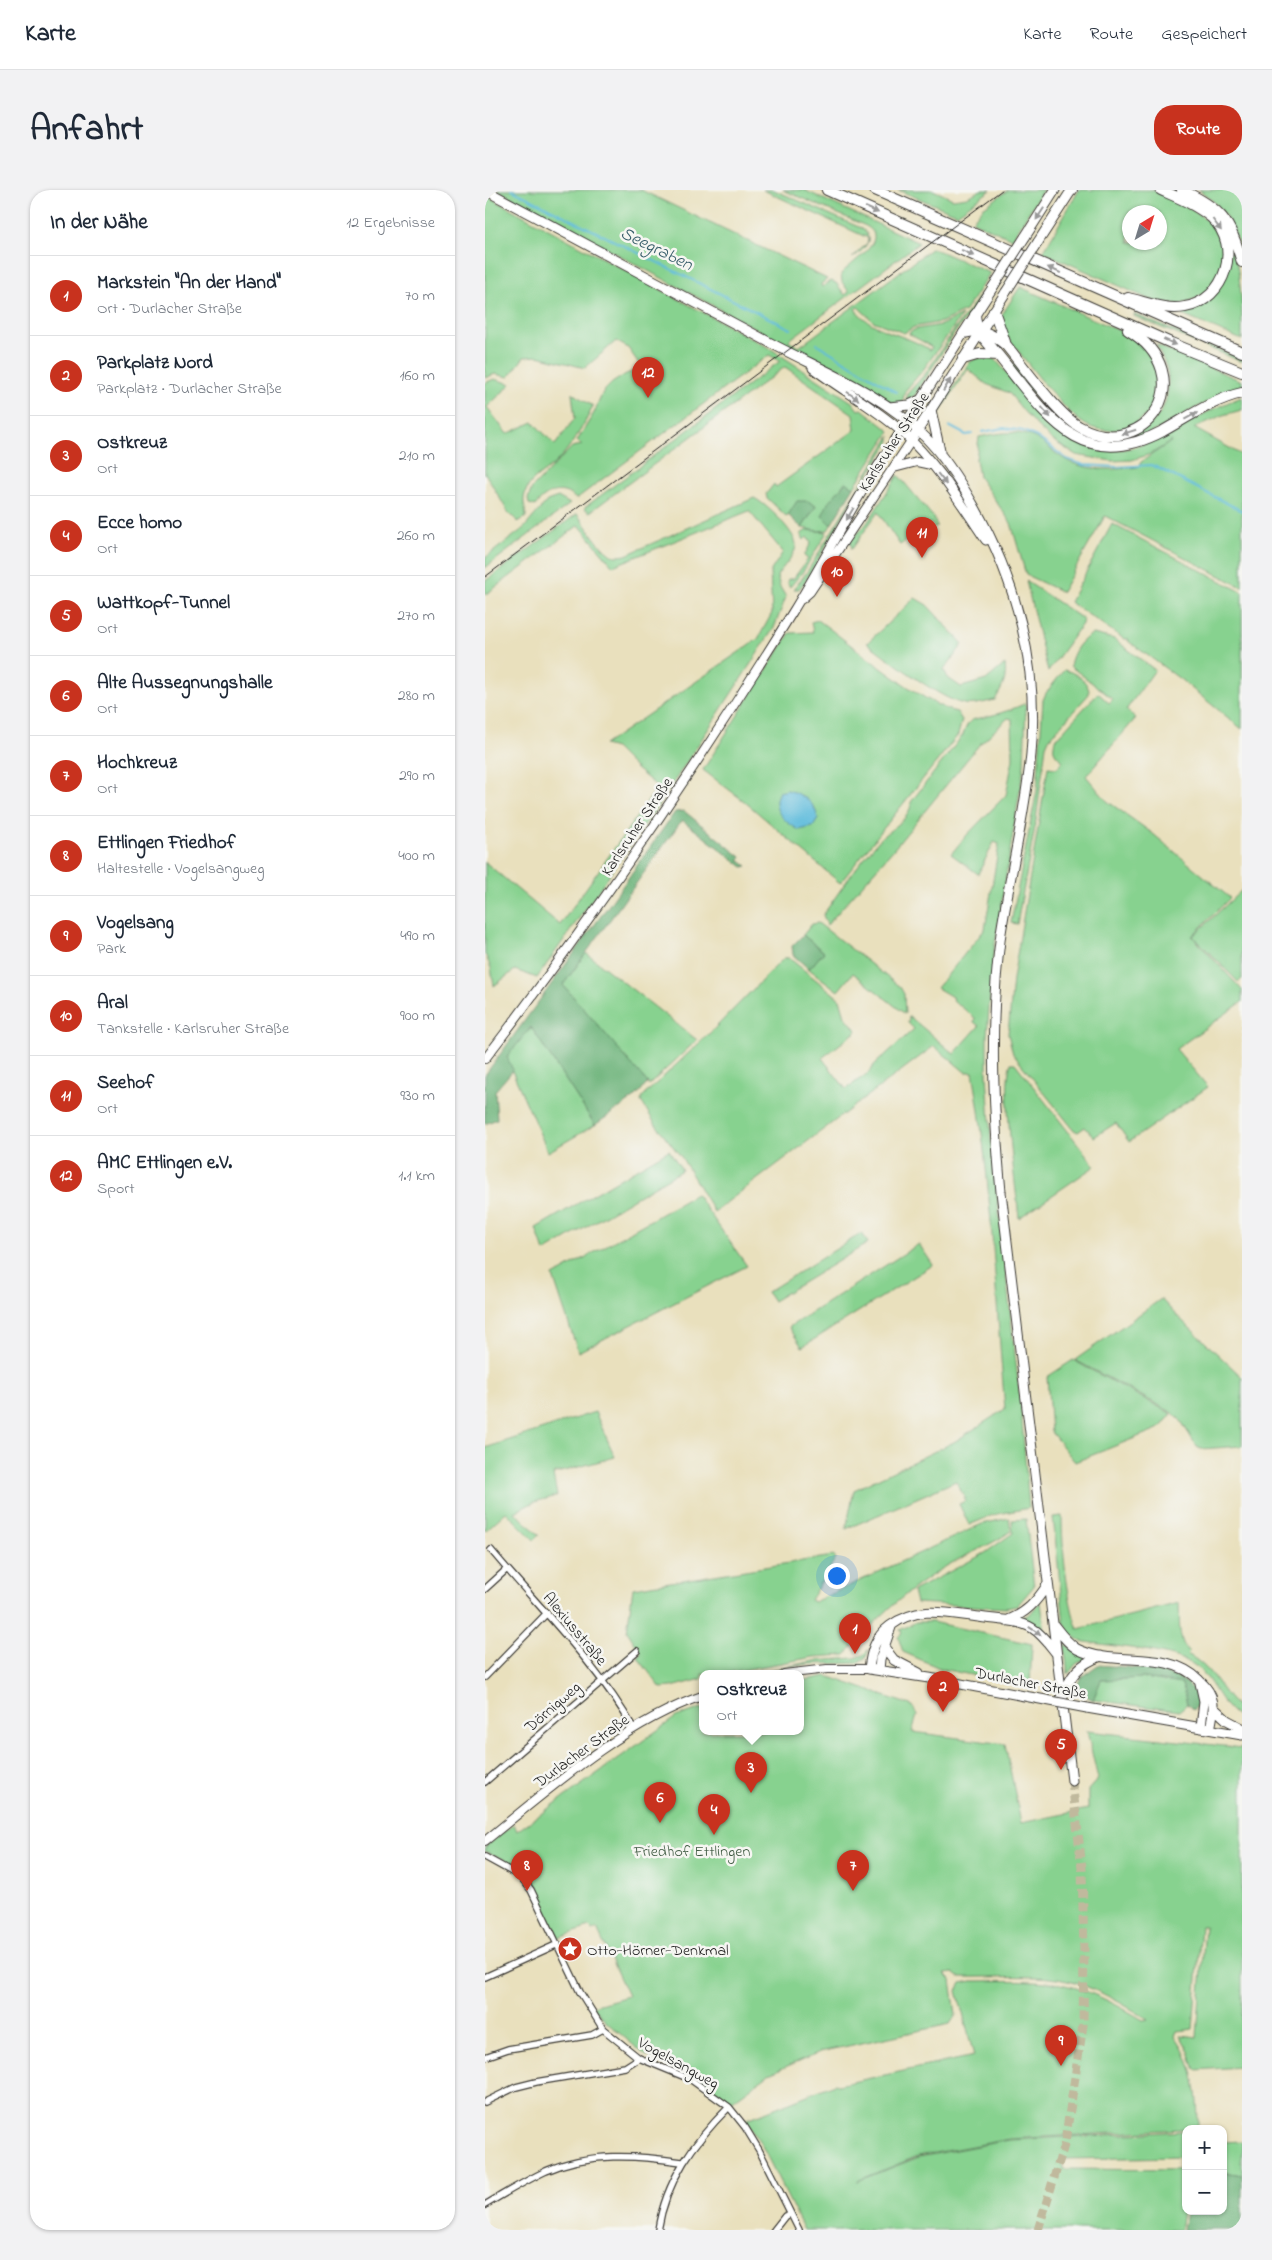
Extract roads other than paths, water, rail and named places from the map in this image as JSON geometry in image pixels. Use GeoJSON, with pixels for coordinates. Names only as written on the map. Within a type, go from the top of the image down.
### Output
{"type":"FeatureCollection","features":[{"type":"Feature","properties":{"kind":"highway"},"geometry":{"type":"LineString","coordinates":[[827,190],[1242,372]]}},
{"type":"Feature","properties":{"kind":"highway"},"geometry":{"type":"LineString","coordinates":[[875,190],[1242,352]]}},
{"type":"Feature","properties":{"kind":"highway"},"geometry":{"type":"LineString","coordinates":[[1099,290],[1159,306],[1184,308],[1203,301],[1222,279],[1228,259],[1226,243],[1220,228],[1203,211],[1161,190]]}},
{"type":"Feature","properties":{"kind":"highway"},"geometry":{"type":"LineString","coordinates":[[1182,190],[1209,203],[1220,213],[1232,232],[1242,262]]}},
{"type":"Feature","properties":{"kind":"highway"},"geometry":{"type":"LineString","coordinates":[[994,311],[1006,345],[1063,414],[1078,426],[1094,433],[1110,435],[1135,430],[1147,421],[1159,406],[1164,386],[1162,366],[1153,350],[1140,337],[1093,308]]}},
{"type":"Feature","properties":{"kind":"highway"},"geometry":{"type":"LineString","coordinates":[[975,315],[979,331],[1055,422],[1071,435],[1096,445],[1122,445],[1139,442],[1220,400],[1242,393]]}},
{"type":"Feature","properties":{"kind":"highway"},"geometry":{"type":"LineString","coordinates":[[964,332],[979,331],[1006,345]]}},
{"type":"Feature","properties":{"kind":"highway"},"geometry":{"type":"LineString","coordinates":[[963,359],[980,354],[998,355]]}},
{"type":"Feature","properties":{"kind":"main road"},"geometry":{"type":"LineString","coordinates":[[485,190],[799,358],[855,385],[908,421],[942,456],[978,514],[1016,602],[1027,648],[1033,712],[1031,752],[1026,789],[1001,933],[995,993],[992,1054],[994,1119],[1071,1781]]}},
{"type":"Feature","properties":{"kind":"main road","name":"Karlsruher Straße"},"geometry":{"type":"LineString","coordinates":[[485,1059],[543,984],[667,808],[800,601],[880,462],[1055,190]]}},
{"type":"Feature","properties":{"kind":"main road","name":"Karlsruher Straße"},"geometry":{"type":"LineString","coordinates":[[800,601],[810,592],[894,468],[979,331],[994,311],[1071,190]]}},
{"type":"Feature","properties":{"kind":"main road"},"geometry":{"type":"LineString","coordinates":[[799,358],[901,431],[911,441],[965,509],[1001,564]]}},
{"type":"Feature","properties":{"kind":"main road"},"geometry":{"type":"LineString","coordinates":[[889,407],[909,406],[922,399]]}},
{"type":"Feature","properties":{"kind":"main road"},"geometry":{"type":"LineString","coordinates":[[931,410],[942,456]]}},
{"type":"Feature","properties":{"kind":"main road"},"geometry":{"type":"LineString","coordinates":[[894,468],[917,462],[931,465]]}},
{"type":"Feature","properties":{"kind":"main road"},"geometry":{"type":"LineString","coordinates":[[1006,1621],[1021,1615],[1031,1607],[1048,1584]]}},
{"type":"Feature","properties":{"kind":"main road"},"geometry":{"type":"LineString","coordinates":[[869,1670],[873,1647],[884,1631],[901,1618],[911,1614],[933,1612],[1006,1621],[1030,1627],[1040,1634],[1056,1653]]}},
{"type":"Feature","properties":{"kind":"main road"},"geometry":{"type":"LineString","coordinates":[[1053,1624],[1069,1644],[1078,1649],[1102,1656],[1181,1667],[1198,1678],[1211,1694],[1215,1709],[1227,1720],[1242,1728]]}},
{"type":"Feature","properties":{"kind":"main road"},"geometry":{"type":"LineString","coordinates":[[879,1670],[884,1646],[892,1625]]}},
{"type":"Feature","properties":{"kind":"main road"},"geometry":{"type":"LineString","coordinates":[[884,1646],[894,1660],[929,1678]]}},
{"type":"Feature","properties":{"kind":"main road"},"geometry":{"type":"LineString","coordinates":[[1062,1702],[1068,1682],[1074,1672],[1082,1665],[1102,1656]]}},
{"type":"Feature","properties":{"kind":"main road","name":"Durlacher Straße"},"geometry":{"type":"LineString","coordinates":[[804,1672],[827,1669],[879,1670],[1242,1734]]}},
{"type":"Feature","properties":{"kind":"main road"},"geometry":{"type":"LineString","coordinates":[[1198,1678],[1204,1701],[1205,1728]]}},
{"type":"Feature","properties":{"kind":"main road","name":"Durlacher Straße"},"geometry":{"type":"LineString","coordinates":[[485,1841],[634,1728],[699,1697]]}},
{"type":"Feature","properties":{"kind":"main road"},"geometry":{"type":"LineString","coordinates":[[1205,1728],[1215,1709]]}},
{"type":"Feature","properties":{"kind":"street","name":"Alexiusstraße"},"geometry":{"type":"LineString","coordinates":[[491,1550],[547,1613],[602,1680],[634,1728]]}},
{"type":"Feature","properties":{"kind":"street"},"geometry":{"type":"LineString","coordinates":[[485,1589],[507,1569]]}},
{"type":"Feature","properties":{"kind":"street"},"geometry":{"type":"LineString","coordinates":[[485,1677],[547,1613]]}},
{"type":"Feature","properties":{"kind":"street","name":"Dörnigweg"},"geometry":{"type":"LineString","coordinates":[[485,1782],[637,1652]]}},
{"type":"Feature","properties":{"kind":"street","name":"Vogelsangweg"},"geometry":{"type":"LineString","coordinates":[[485,1857],[521,1877],[531,1890],[580,1992],[603,2030],[639,2058],[658,2064],[690,2079],[729,2107],[745,2127],[759,2150],[799,2230]]}},
{"type":"Feature","properties":{"kind":"street"},"geometry":{"type":"LineString","coordinates":[[485,1977],[558,1944]]}},
{"type":"Feature","properties":{"kind":"street"},"geometry":{"type":"LineString","coordinates":[[485,2057],[507,2050],[591,2035],[603,2030]]}},
{"type":"Feature","properties":{"kind":"street"},"geometry":{"type":"LineString","coordinates":[[485,2102],[516,2088],[536,2082],[625,2067],[639,2058]]}},
{"type":"Feature","properties":{"kind":"street"},"geometry":{"type":"LineString","coordinates":[[657,2230],[668,2195],[682,2162],[707,2129],[729,2107]]}},
{"type":"Feature","properties":{"kind":"street"},"geometry":{"type":"LineString","coordinates":[[485,2204],[526,2181],[569,2163],[604,2156],[641,2156],[682,2162]]}},
{"type":"Feature","properties":{"kind":"street"},"geometry":{"type":"LineString","coordinates":[[774,2230],[785,2216],[790,2214]]}},
{"type":"Feature","properties":{"kind":"water"},"geometry":{"type":"Polygon","coordinates":[[[788,790],[804,797],[814,808],[818,819],[813,827],[799,830],[780,814],[777,809],[776,798],[779,792],[788,790]]]}},
{"type":"Feature","properties":{"kind":"waterway","name":"Seegraben"},"geometry":{"type":"LineString","coordinates":[[512,190],[791,329]]}},
{"type":"Feature","properties":{"kind":"waterway","name":"Seegraben"},"geometry":{"type":"LineString","coordinates":[[817,344],[896,392]]}},
{"type":"Feature","properties":{"kind":"waterway","name":"Seegraben"},"geometry":{"type":"LineString","coordinates":[[949,426],[966,435],[972,434]]}},
{"type":"Feature","properties":{"kind":"waterway","name":"Seegraben"},"geometry":{"type":"LineString","coordinates":[[982,432],[1004,428],[1023,431],[1037,437],[1067,459],[1084,465],[1116,467],[1152,465],[1242,511]]}},
{"type":"Feature","properties":{"kind":"tunnel"},"geometry":{"type":"LineString","coordinates":[[1038,2230],[1065,2142],[1083,2025],[1082,1868],[1072,1781]]}},
{"type":"Feature","properties":{"kind":"tram line"},"geometry":{"type":"LineString","coordinates":[[485,577],[1002,190]]}},
{"type":"Feature","properties":{"kind":"place","name":"AMC Ettlingen e.V."},"geometry":{"type":"Point","coordinates":[648,398]}},
{"type":"Feature","properties":{"kind":"place","name":"Seehof"},"geometry":{"type":"Point","coordinates":[922,558]}},
{"type":"Feature","properties":{"kind":"place","name":"Aral"},"geometry":{"type":"Point","coordinates":[837,597]}},
{"type":"Feature","properties":{"kind":"place","name":"Markstein \"An der Hand\""},"geometry":{"type":"Point","coordinates":[855,1654]}},
{"type":"Feature","properties":{"kind":"place","name":"Parkplatz Nord"},"geometry":{"type":"Point","coordinates":[943,1712]}},
{"type":"Feature","properties":{"kind":"place","name":"Wattkopf-Tunnel"},"geometry":{"type":"Point","coordinates":[1061,1770]}},
{"type":"Feature","properties":{"kind":"place","name":"Ostkreuz"},"geometry":{"type":"Point","coordinates":[751,1793]}},
{"type":"Feature","properties":{"kind":"place","name":"Alte Aussegnungshalle"},"geometry":{"type":"Point","coordinates":[660,1823]}},
{"type":"Feature","properties":{"kind":"place","name":"Ecce homo"},"geometry":{"type":"Point","coordinates":[714,1835]}},
{"type":"Feature","properties":{"kind":"place","name":"Ettlingen Friedhof"},"geometry":{"type":"Point","coordinates":[527,1891]}},
{"type":"Feature","properties":{"kind":"place","name":"Hochkreuz"},"geometry":{"type":"Point","coordinates":[853,1891]}},
{"type":"Feature","properties":{"kind":"place","name":"Otto-Hörner-Denkmal"},"geometry":{"type":"Point","coordinates":[570,1949]}},
{"type":"Feature","properties":{"kind":"place","name":"Vogelsang"},"geometry":{"type":"Point","coordinates":[1061,2066]}},
{"type":"Feature","properties":{"kind":"park label","name":"Friedhof Ettlingen"},"geometry":{"type":"Point","coordinates":[692,1850]}}]}
